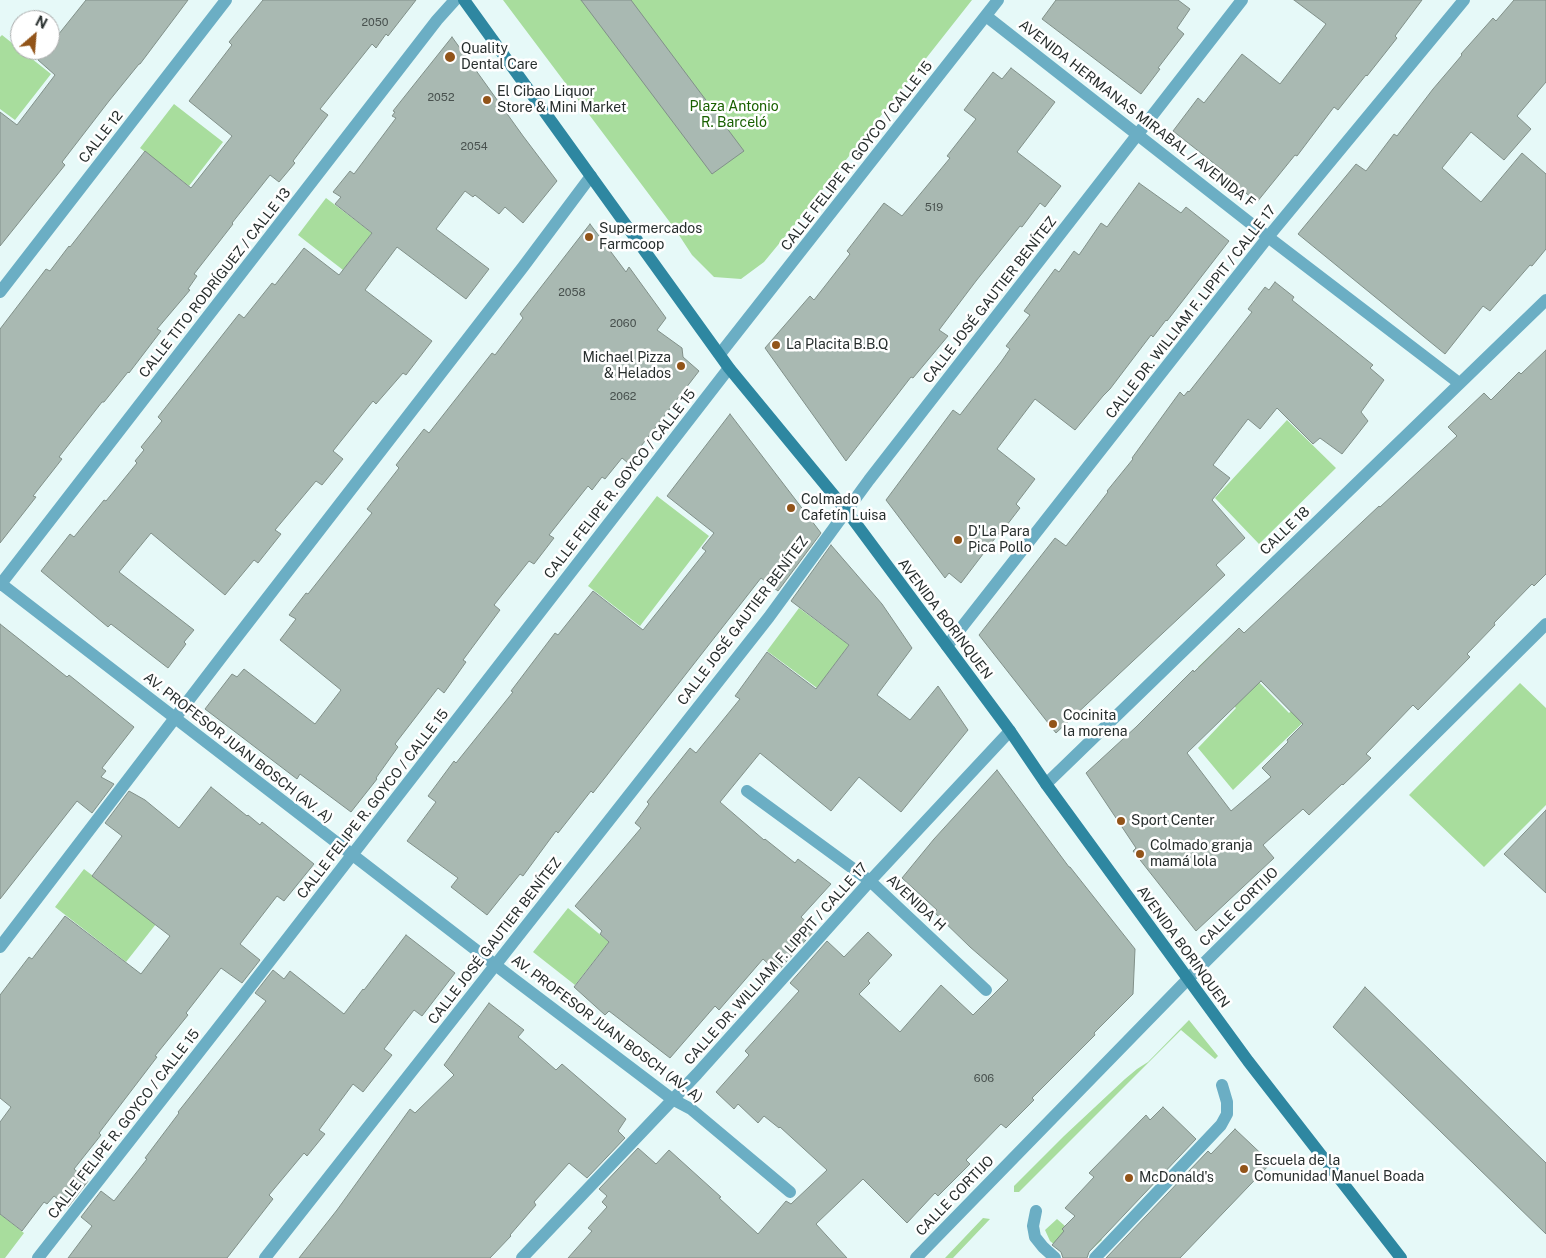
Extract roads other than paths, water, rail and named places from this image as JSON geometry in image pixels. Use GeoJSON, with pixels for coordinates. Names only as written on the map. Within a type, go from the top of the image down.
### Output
{"type":"FeatureCollection","features":[{"type":"Feature","properties":{"kind":"street","name":"CALLE 12"},"geometry":{"type":"LineString","coordinates":[[0,292],[226,0]]}},
{"type":"Feature","properties":{"kind":"street","name":"CALLE TITO RODRÍGUEZ / CALLE 13"},"geometry":{"type":"LineString","coordinates":[[0,584],[454,0]]}},
{"type":"Feature","properties":{"kind":"street","name":"AVENIDA BORINQUEN"},"geometry":{"type":"LineString","coordinates":[[464,0],[729,368],[846,510],[1010,731],[1046,784],[1254,1069],[1401,1258]]}},
{"type":"Feature","properties":{"kind":"street","name":"CALLE FELIPE R. GOYCO / CALLE 15"},"geometry":{"type":"LineString","coordinates":[[720,354],[998,0]]}},
{"type":"Feature","properties":{"kind":"street","name":"CALLE JOSÉ GAUTIER BENÍTEZ"},"geometry":{"type":"LineString","coordinates":[[265,1258],[769,617],[846,510],[1242,0]]}},
{"type":"Feature","properties":{"kind":"street","name":"CALLE DR. WILLIAM F. LIPPIT / CALLE 17"},"geometry":{"type":"LineString","coordinates":[[947,646],[1268,237],[1464,0]]}},
{"type":"Feature","properties":{"kind":"street","name":"AVENIDA HERMANAS MIRABAL / AVENIDA F"},"geometry":{"type":"LineString","coordinates":[[986,16],[1459,384]]}},
{"type":"Feature","properties":{"kind":"street"},"geometry":{"type":"LineString","coordinates":[[0,946],[523,268],[591,176]]}},
{"type":"Feature","properties":{"kind":"street","name":"CALLE 18"},"geometry":{"type":"LineString","coordinates":[[1046,784],[1546,300]]}},
{"type":"Feature","properties":{"kind":"street","name":"CALLE FELIPE R. GOYCO / CALLE 15"},"geometry":{"type":"LineString","coordinates":[[38,1258],[729,368]]}},
{"type":"Feature","properties":{"kind":"street","name":"AV. PROFESOR JUAN BOSCH (AV. A)"},"geometry":{"type":"LineString","coordinates":[[0,584],[672,1099],[691,1109],[790,1192]]}},
{"type":"Feature","properties":{"kind":"street","name":"CALLE CORTIJO"},"geometry":{"type":"LineString","coordinates":[[916,1258],[1188,979],[1546,624]]}},
{"type":"Feature","properties":{"kind":"street","name":"CALLE DR. WILLIAM F. LIPPIT / CALLE 17"},"geometry":{"type":"LineString","coordinates":[[522,1258],[703,1067],[870,881],[1010,731]]}},
{"type":"Feature","properties":{"kind":"street","name":"AVENIDA H"},"geometry":{"type":"LineString","coordinates":[[748,791],[870,881],[986,990]]}},
{"type":"Feature","properties":{"kind":"street"},"geometry":{"type":"LineString","coordinates":[[1095,1258],[1221,1125],[1227,1114],[1227,1102],[1222,1085]]}},
{"type":"Feature","properties":{"kind":"street"},"geometry":{"type":"LineString","coordinates":[[1035,1237],[1033,1226],[1036,1210]]}},
{"type":"Feature","properties":{"kind":"street"},"geometry":{"type":"LineString","coordinates":[[1023,1224],[1055,1258]]}},
{"type":"Feature","properties":{"kind":"place","name":"Quality Dental Care"},"geometry":{"type":"Point","coordinates":[450,57]}},
{"type":"Feature","properties":{"kind":"place","name":"El Cibao Liquor Store & Mini Market"},"geometry":{"type":"Point","coordinates":[487,100]}},
{"type":"Feature","properties":{"kind":"place","name":"Supermercados Farmcoop"},"geometry":{"type":"Point","coordinates":[589,237]}},
{"type":"Feature","properties":{"kind":"place","name":"La Placita B.B.Q"},"geometry":{"type":"Point","coordinates":[776,345]}},
{"type":"Feature","properties":{"kind":"place","name":"Michael Pizza & Helados"},"geometry":{"type":"Point","coordinates":[681,366]}},
{"type":"Feature","properties":{"kind":"place","name":"Colmado Cafetín Luisa"},"geometry":{"type":"Point","coordinates":[791,508]}},
{"type":"Feature","properties":{"kind":"place","name":"D'La Para Pica Pollo"},"geometry":{"type":"Point","coordinates":[958,540]}},
{"type":"Feature","properties":{"kind":"place","name":"Cocinita la morena"},"geometry":{"type":"Point","coordinates":[1053,724]}},
{"type":"Feature","properties":{"kind":"place","name":"Sport Center"},"geometry":{"type":"Point","coordinates":[1121,821]}},
{"type":"Feature","properties":{"kind":"place","name":"Colmado granja mamá lola"},"geometry":{"type":"Point","coordinates":[1140,854]}},
{"type":"Feature","properties":{"kind":"place","name":"Escuela de la Comunidad Manuel Boada"},"geometry":{"type":"Point","coordinates":[1244,1169]}},
{"type":"Feature","properties":{"kind":"place","name":"McDonald's"},"geometry":{"type":"Point","coordinates":[1129,1178]}},
{"type":"Feature","properties":{"kind":"park label","name":"Plaza Antonio R. Barceló"},"geometry":{"type":"Point","coordinates":[734,116]}}]}
